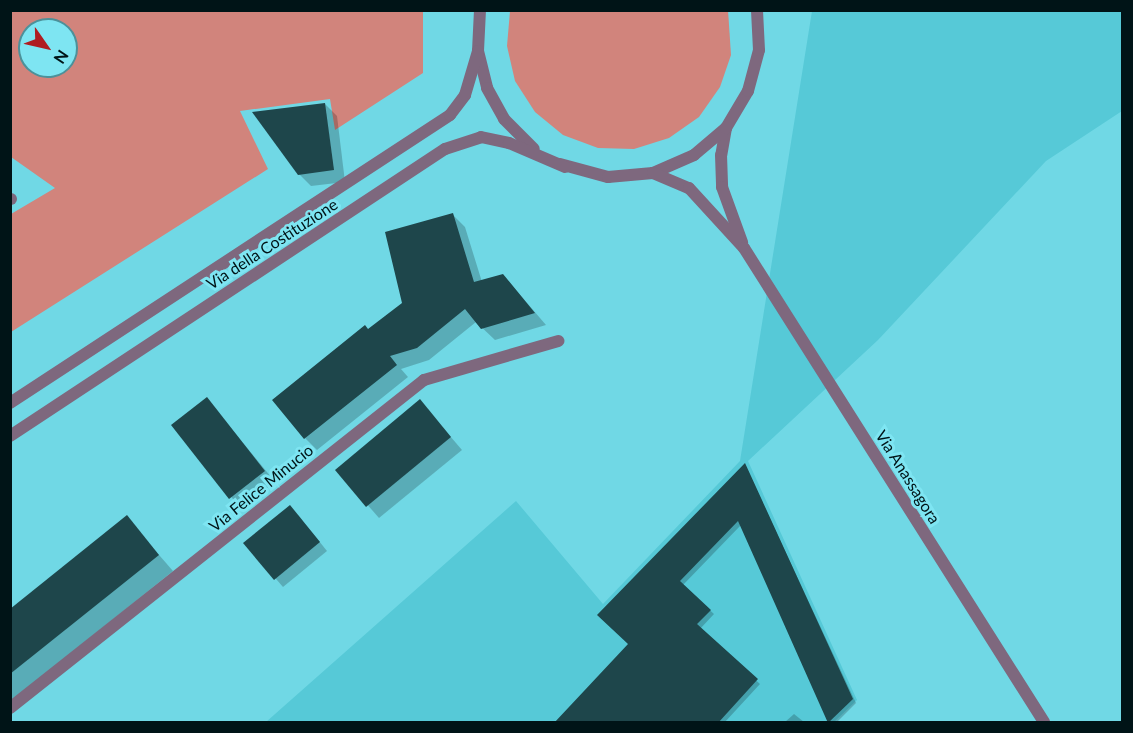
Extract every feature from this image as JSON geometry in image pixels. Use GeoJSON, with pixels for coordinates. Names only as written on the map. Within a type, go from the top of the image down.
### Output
{"type":"FeatureCollection","features":[{"type":"Feature","properties":{"kind":"street","name":"Via della Costituzione"},"geometry":{"type":"LineString","coordinates":[[10,403],[450,116],[465,95],[478,51],[480,10]]}},
{"type":"Feature","properties":{"kind":"street","name":"Via della Costituzione"},"geometry":{"type":"LineString","coordinates":[[10,436],[446,149],[481,138],[509,142],[565,167],[609,177],[653,173],[694,155],[726,128],[748,91],[759,50],[757,10]]}},
{"type":"Feature","properties":{"kind":"street","name":"Via della Costituzione"},"geometry":{"type":"LineString","coordinates":[[478,51],[487,88],[504,119],[527,144],[565,167]]}},
{"type":"Feature","properties":{"kind":"street","name":"Via Anassagora"},"geometry":{"type":"LineString","coordinates":[[726,128],[721,155],[722,187],[744,248]]}},
{"type":"Feature","properties":{"kind":"street","name":"Via Anassagora"},"geometry":{"type":"LineString","coordinates":[[653,173],[689,188],[744,248],[1044,723]]}},
{"type":"Feature","properties":{"kind":"street","name":"Via Felice Minucio"},"geometry":{"type":"LineString","coordinates":[[10,708],[423,380],[558,341]]}},
{"type":"Feature","properties":{"kind":"shaded area"},"geometry":{"type":"Polygon","coordinates":[[[11,10],[423,11],[423,73],[335,130],[330,99],[240,111],[268,169],[11,332],[11,214],[55,188],[11,157],[11,10]]]}},
{"type":"Feature","properties":{"kind":"shaded area"},"geometry":{"type":"Polygon","coordinates":[[[728,10],[731,55],[720,87],[699,117],[669,138],[634,149],[598,148],[563,135],[535,112],[515,81],[507,46],[510,11],[728,10]]]}},
{"type":"Feature","properties":{"kind":"shaded area"},"geometry":{"type":"Polygon","coordinates":[[[812,11],[1122,11],[1122,111],[1046,161],[878,340],[748,461],[857,700],[834,722],[266,722],[516,501],[603,604],[740,461],[812,11]]]}},
{"type":"Feature","properties":{"kind":"building"},"geometry":{"type":"Polygon","coordinates":[[[325,103],[334,170],[298,175],[252,112],[325,103]]]}},
{"type":"Feature","properties":{"kind":"building"},"geometry":{"type":"Polygon","coordinates":[[[453,213],[474,282],[503,274],[535,313],[481,329],[465,309],[417,348],[390,356],[397,365],[304,439],[272,400],[365,325],[368,329],[402,303],[385,232],[453,213]]]}},
{"type":"Feature","properties":{"kind":"building"},"geometry":{"type":"Polygon","coordinates":[[[207,397],[265,471],[229,499],[171,425],[207,397]]]}},
{"type":"Feature","properties":{"kind":"building"},"geometry":{"type":"Polygon","coordinates":[[[420,399],[451,437],[366,507],[335,470],[420,399]]]}},
{"type":"Feature","properties":{"kind":"building"},"geometry":{"type":"Polygon","coordinates":[[[745,463],[853,699],[828,723],[738,521],[680,581],[711,610],[697,624],[758,679],[718,723],[554,723],[628,644],[597,615],[745,463]]]}},
{"type":"Feature","properties":{"kind":"building"},"geometry":{"type":"Polygon","coordinates":[[[290,505],[320,542],[274,580],[243,543],[290,505]]]}},
{"type":"Feature","properties":{"kind":"building"},"geometry":{"type":"Polygon","coordinates":[[[127,515],[159,555],[10,674],[10,609],[127,515]]]}}]}
